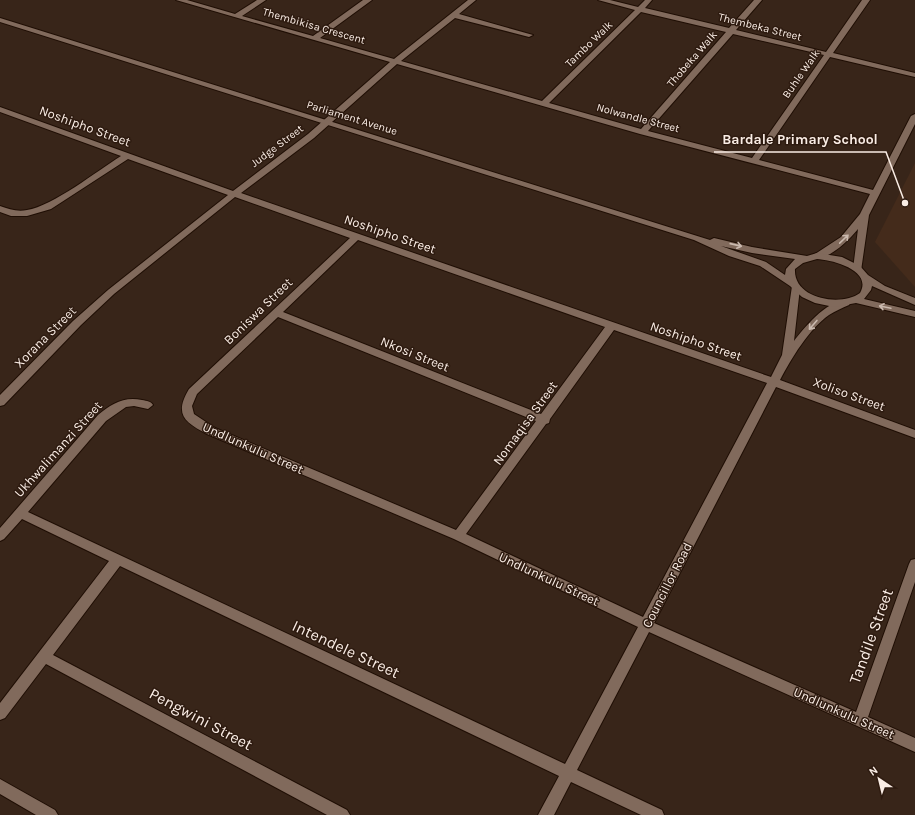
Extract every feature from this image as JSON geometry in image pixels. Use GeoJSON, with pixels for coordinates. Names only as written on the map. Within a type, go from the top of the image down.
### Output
{"type":"FeatureCollection","features":[{"type":"Feature","properties":{"kind":"street","name":"Thembikisa Crescent"},"geometry":{"type":"LineString","coordinates":[[179,0],[396,61]]}},
{"type":"Feature","properties":{"kind":"street"},"geometry":{"type":"LineString","coordinates":[[237,16],[262,0]]}},
{"type":"Feature","properties":{"kind":"street"},"geometry":{"type":"LineString","coordinates":[[315,38],[368,0]]}},
{"type":"Feature","properties":{"kind":"street","name":"Judge Street"},"geometry":{"type":"LineString","coordinates":[[111,292],[326,122],[396,61],[472,0]]}},
{"type":"Feature","properties":{"kind":"street","name":"Thembeka Street"},"geometry":{"type":"LineString","coordinates":[[601,0],[915,75]]}},
{"type":"Feature","properties":{"kind":"street","name":"Tambo Walk"},"geometry":{"type":"LineString","coordinates":[[544,103],[649,0]]}},
{"type":"Feature","properties":{"kind":"street","name":"Thobeka Walk"},"geometry":{"type":"LineString","coordinates":[[643,132],[758,0]]}},
{"type":"Feature","properties":{"kind":"street","name":"Buhle Walk"},"geometry":{"type":"LineString","coordinates":[[754,161],[866,0]]}},
{"type":"Feature","properties":{"kind":"street"},"geometry":{"type":"LineString","coordinates":[[453,16],[529,35]]}},
{"type":"Feature","properties":{"kind":"street","name":"Parliament Avenue"},"geometry":{"type":"LineString","coordinates":[[0,20],[697,238],[732,254],[764,264],[793,285]]}},
{"type":"Feature","properties":{"kind":"street","name":"Nolwandle Street"},"geometry":{"type":"LineString","coordinates":[[396,61],[643,132],[875,193]]}},
{"type":"Feature","properties":{"kind":"street","name":"Noshipho Street"},"geometry":{"type":"LineString","coordinates":[[0,109],[234,194],[772,381]]}},
{"type":"Feature","properties":{"kind":"street"},"geometry":{"type":"LineString","coordinates":[[865,278],[866,290],[862,296],[845,303],[834,304],[812,299],[793,285],[789,275],[791,268],[797,262],[806,258],[817,256],[833,248],[844,239],[864,215],[915,116]]}},
{"type":"Feature","properties":{"kind":"street"},"geometry":{"type":"LineString","coordinates":[[0,210],[11,213],[27,213],[48,207],[128,155]]}},
{"type":"Feature","properties":{"kind":"street"},"geometry":{"type":"LineString","coordinates":[[858,269],[864,215]]}},
{"type":"Feature","properties":{"kind":"street","name":"Boniswa Street"},"geometry":{"type":"LineString","coordinates":[[186,410],[187,402],[193,392],[357,236]]}},
{"type":"Feature","properties":{"kind":"street","name":"Parliament Avenue"},"geometry":{"type":"LineString","coordinates":[[697,238],[738,245],[752,250],[806,258]]}},
{"type":"Feature","properties":{"kind":"street"},"geometry":{"type":"LineString","coordinates":[[817,256],[840,259],[858,269],[865,278],[882,288],[915,302]]}},
{"type":"Feature","properties":{"kind":"street","name":"Councillor Road"},"geometry":{"type":"LineString","coordinates":[[787,356],[793,285]]}},
{"type":"Feature","properties":{"kind":"street","name":"Xorana Street"},"geometry":{"type":"LineString","coordinates":[[0,402],[77,323],[111,292]]}},
{"type":"Feature","properties":{"kind":"street"},"geometry":{"type":"LineString","coordinates":[[855,300],[915,314]]}},
{"type":"Feature","properties":{"kind":"street","name":"Councillor Road"},"geometry":{"type":"LineString","coordinates":[[546,815],[772,381],[787,356],[814,323],[825,313],[845,303]]}},
{"type":"Feature","properties":{"kind":"street","name":"Nkosi Street"},"geometry":{"type":"LineString","coordinates":[[276,314],[545,420]]}},
{"type":"Feature","properties":{"kind":"street","name":"Nomaqisa Street"},"geometry":{"type":"LineString","coordinates":[[458,536],[545,420],[612,325]]}},
{"type":"Feature","properties":{"kind":"street","name":"Xoliso Street"},"geometry":{"type":"LineString","coordinates":[[772,381],[915,434]]}},
{"type":"Feature","properties":{"kind":"street","name":"Ukhwalimanzi Street"},"geometry":{"type":"LineString","coordinates":[[0,536],[102,418],[115,407],[127,402],[148,405]]}},
{"type":"Feature","properties":{"kind":"street","name":"Undlunkulu Street"},"geometry":{"type":"LineString","coordinates":[[186,410],[189,418],[211,431],[458,536],[646,625],[915,745]]}},
{"type":"Feature","properties":{"kind":"street","name":"Intendele Street"},"geometry":{"type":"LineString","coordinates":[[20,513],[657,815]]}},
{"type":"Feature","properties":{"kind":"street"},"geometry":{"type":"LineString","coordinates":[[0,714],[117,560]]}},
{"type":"Feature","properties":{"kind":"street","name":"Tandile Street"},"geometry":{"type":"LineString","coordinates":[[860,720],[915,564]]}},
{"type":"Feature","properties":{"kind":"street","name":"Pengwini Street"},"geometry":{"type":"LineString","coordinates":[[43,656],[342,815]]}},
{"type":"Feature","properties":{"kind":"street"},"geometry":{"type":"LineString","coordinates":[[0,786],[50,815]]}},
{"type":"Feature","properties":{"kind":"shaded area"},"geometry":{"type":"Polygon","coordinates":[[[915,163],[915,287],[875,242],[915,163]]]}},
{"type":"Feature","properties":{"kind":"place","name":"Bardale Primary School"},"geometry":{"type":"Point","coordinates":[905,203]}}]}
